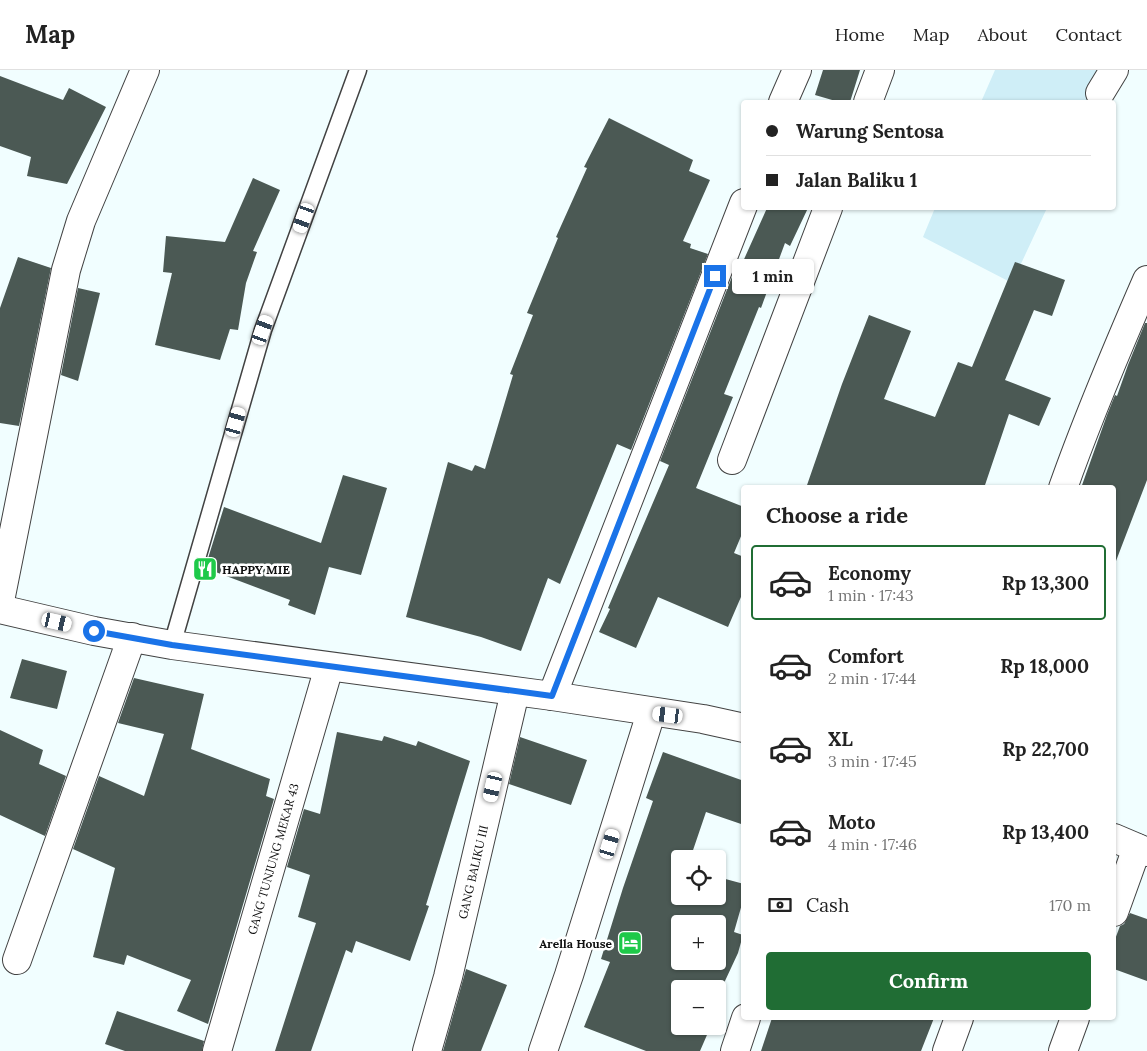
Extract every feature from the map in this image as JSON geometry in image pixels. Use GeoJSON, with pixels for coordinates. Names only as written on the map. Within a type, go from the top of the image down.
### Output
{"type":"FeatureCollection","features":[{"type":"Feature","properties":{"kind":"street"},"geometry":{"type":"LineString","coordinates":[[0,601],[66,270],[81,221],[145,70]]}},
{"type":"Feature","properties":{"kind":"street"},"geometry":{"type":"LineString","coordinates":[[784,100],[797,70]]}},
{"type":"Feature","properties":{"kind":"street"},"geometry":{"type":"LineString","coordinates":[[869,100],[880,70]]}},
{"type":"Feature","properties":{"kind":"street"},"geometry":{"type":"LineString","coordinates":[[1100,93],[1114,70]]}},
{"type":"Feature","properties":{"kind":"street"},"geometry":{"type":"LineString","coordinates":[[552,696],[741,210]]}},
{"type":"Feature","properties":{"kind":"street"},"geometry":{"type":"LineString","coordinates":[[732,460],[827,210]]}},
{"type":"Feature","properties":{"kind":"street"},"geometry":{"type":"LineString","coordinates":[[1064,485],[1084,429],[1147,280]]}},
{"type":"Feature","properties":{"kind":"street"},"geometry":{"type":"LineString","coordinates":[[0,609],[94,631],[172,645],[552,696],[741,727]]}},
{"type":"Feature","properties":{"kind":"street"},"geometry":{"type":"LineString","coordinates":[[17,960],[132,637]]}},
{"type":"Feature","properties":{"kind":"street","name":"GANG TUNJUNG MEKAR 43"},"geometry":{"type":"LineString","coordinates":[[217,1051],[329,667]]}},
{"type":"Feature","properties":{"kind":"street","name":"GANG BALIKU III"},"geometry":{"type":"LineString","coordinates":[[427,1051],[448,977],[515,692]]}},
{"type":"Feature","properties":{"kind":"street"},"geometry":{"type":"LineString","coordinates":[[543,1051],[569,976],[651,713]]}},
{"type":"Feature","properties":{"kind":"street"},"geometry":{"type":"LineString","coordinates":[[1116,905],[1133,846]]}},
{"type":"Feature","properties":{"kind":"street"},"geometry":{"type":"LineString","coordinates":[[735,1051],[745,1020]]}},
{"type":"Feature","properties":{"kind":"street"},"geometry":{"type":"LineString","coordinates":[[947,1051],[958,1020]]}},
{"type":"Feature","properties":{"kind":"street"},"geometry":{"type":"LineString","coordinates":[[1063,1051],[1074,1020]]}},
{"type":"Feature","properties":{"kind":"lane"},"geometry":{"type":"LineString","coordinates":[[172,645],[263,330],[358,70]]}},
{"type":"Feature","properties":{"kind":"shaded area"},"geometry":{"type":"Polygon","coordinates":[[[995,70],[1111,70],[1097,100],[982,100],[995,70]]]}},
{"type":"Feature","properties":{"kind":"shaded area"},"geometry":{"type":"Polygon","coordinates":[[[934,210],[1046,210],[1012,283],[923,237],[934,210]]]}},
{"type":"Feature","properties":{"kind":"building"},"geometry":{"type":"Polygon","coordinates":[[[823,70],[860,70],[851,100],[832,100],[815,95],[823,70]]]}},
{"type":"Feature","properties":{"kind":"building"},"geometry":{"type":"Polygon","coordinates":[[[0,76],[63,100],[69,88],[106,107],[67,184],[27,176],[31,157],[0,146],[0,76]]]}},
{"type":"Feature","properties":{"kind":"building"},"geometry":{"type":"Polygon","coordinates":[[[609,118],[693,160],[689,171],[710,180],[683,241],[691,244],[690,248],[708,254],[631,450],[617,444],[560,584],[548,578],[521,651],[481,637],[406,617],[448,462],[472,471],[475,465],[485,469],[513,375],[510,374],[533,315],[527,313],[558,238],[556,237],[587,168],[584,167],[609,118]]]}},
{"type":"Feature","properties":{"kind":"building"},"geometry":{"type":"Polygon","coordinates":[[[253,178],[280,190],[253,251],[257,252],[246,283],[238,330],[230,329],[220,360],[155,345],[172,273],[163,272],[166,236],[225,242],[253,178]]]}},
{"type":"Feature","properties":{"kind":"building"},"geometry":{"type":"Polygon","coordinates":[[[766,210],[807,210],[790,246],[785,243],[761,308],[759,307],[724,394],[733,397],[696,488],[741,506],[741,536],[734,553],[741,556],[741,597],[728,627],[658,597],[636,648],[599,632],[669,465],[660,461],[737,264],[741,266],[766,210]]]}},
{"type":"Feature","properties":{"kind":"building"},"geometry":{"type":"Polygon","coordinates":[[[18,257],[51,268],[19,426],[0,423],[0,308],[18,257]]]}},
{"type":"Feature","properties":{"kind":"building"},"geometry":{"type":"Polygon","coordinates":[[[1015,262],[1065,280],[1052,316],[1034,310],[1005,380],[1051,398],[1039,426],[1009,414],[985,485],[807,485],[842,384],[869,315],[911,331],[884,399],[935,417],[958,362],[972,367],[1015,262]]]}},
{"type":"Feature","properties":{"kind":"building"},"geometry":{"type":"Polygon","coordinates":[[[78,288],[100,293],[78,381],[61,375],[78,288]]]}},
{"type":"Feature","properties":{"kind":"building"},"geometry":{"type":"Polygon","coordinates":[[[1145,323],[1147,323],[1147,480],[1116,561],[1116,485],[1082,485],[1107,415],[1115,395],[1117,396],[1145,323]]]}},
{"type":"Feature","properties":{"kind":"building"},"geometry":{"type":"Polygon","coordinates":[[[343,475],[387,488],[361,575],[329,567],[315,615],[288,605],[290,600],[205,568],[224,507],[321,543],[343,475]]]}},
{"type":"Feature","properties":{"kind":"building"},"geometry":{"type":"Polygon","coordinates":[[[22,659],[67,671],[57,709],[10,698],[22,659]]]}},
{"type":"Feature","properties":{"kind":"building"},"geometry":{"type":"Polygon","coordinates":[[[134,678],[204,694],[191,749],[270,779],[266,796],[274,799],[208,1024],[177,1011],[191,980],[127,955],[124,965],[93,957],[115,868],[73,849],[99,776],[144,796],[164,734],[118,723],[134,678]]]}},
{"type":"Feature","properties":{"kind":"building"},"geometry":{"type":"Polygon","coordinates":[[[0,730],[43,750],[39,764],[66,776],[45,836],[0,815],[0,730]]]}},
{"type":"Feature","properties":{"kind":"building"},"geometry":{"type":"Polygon","coordinates":[[[337,732],[382,741],[384,736],[416,746],[418,741],[470,761],[426,905],[429,906],[410,961],[356,941],[352,953],[346,950],[311,1051],[275,1051],[316,923],[298,917],[310,875],[287,867],[304,809],[320,814],[337,732]]]}},
{"type":"Feature","properties":{"kind":"building"},"geometry":{"type":"Polygon","coordinates":[[[520,737],[587,760],[571,805],[509,784],[520,737]]]}},
{"type":"Feature","properties":{"kind":"building"},"geometry":{"type":"Polygon","coordinates":[[[663,752],[741,780],[741,824],[706,812],[693,850],[671,850],[671,905],[726,905],[726,879],[741,883],[741,908],[734,932],[741,934],[741,942],[725,980],[671,980],[671,1035],[707,1035],[700,1051],[646,1051],[584,1027],[610,962],[601,959],[653,801],[646,798],[663,752]]]}},
{"type":"Feature","properties":{"kind":"building"},"geometry":{"type":"Polygon","coordinates":[[[1130,913],[1147,919],[1147,981],[1116,970],[1116,937],[1120,926],[1124,924],[1130,913]]]}},
{"type":"Feature","properties":{"kind":"building"},"geometry":{"type":"Polygon","coordinates":[[[466,969],[507,985],[481,1051],[443,1051],[466,969]]]}},
{"type":"Feature","properties":{"kind":"building"},"geometry":{"type":"Polygon","coordinates":[[[117,1011],[204,1041],[202,1051],[125,1051],[105,1044],[117,1011]]]}},
{"type":"Feature","properties":{"kind":"building"},"geometry":{"type":"Polygon","coordinates":[[[771,1020],[933,1020],[921,1051],[761,1051],[771,1020]]]}},
{"type":"Feature","properties":{"kind":"place","name":"HAPPY MIE"},"geometry":{"type":"Point","coordinates":[205,569]}},
{"type":"Feature","properties":{"kind":"place","name":"Arella House"},"geometry":{"type":"Point","coordinates":[630,943]}},
{"type":"Feature","properties":{"kind":"route"},"geometry":{"type":"LineString","coordinates":[[94,631],[172,645],[552,696],[715,276]]}}]}
